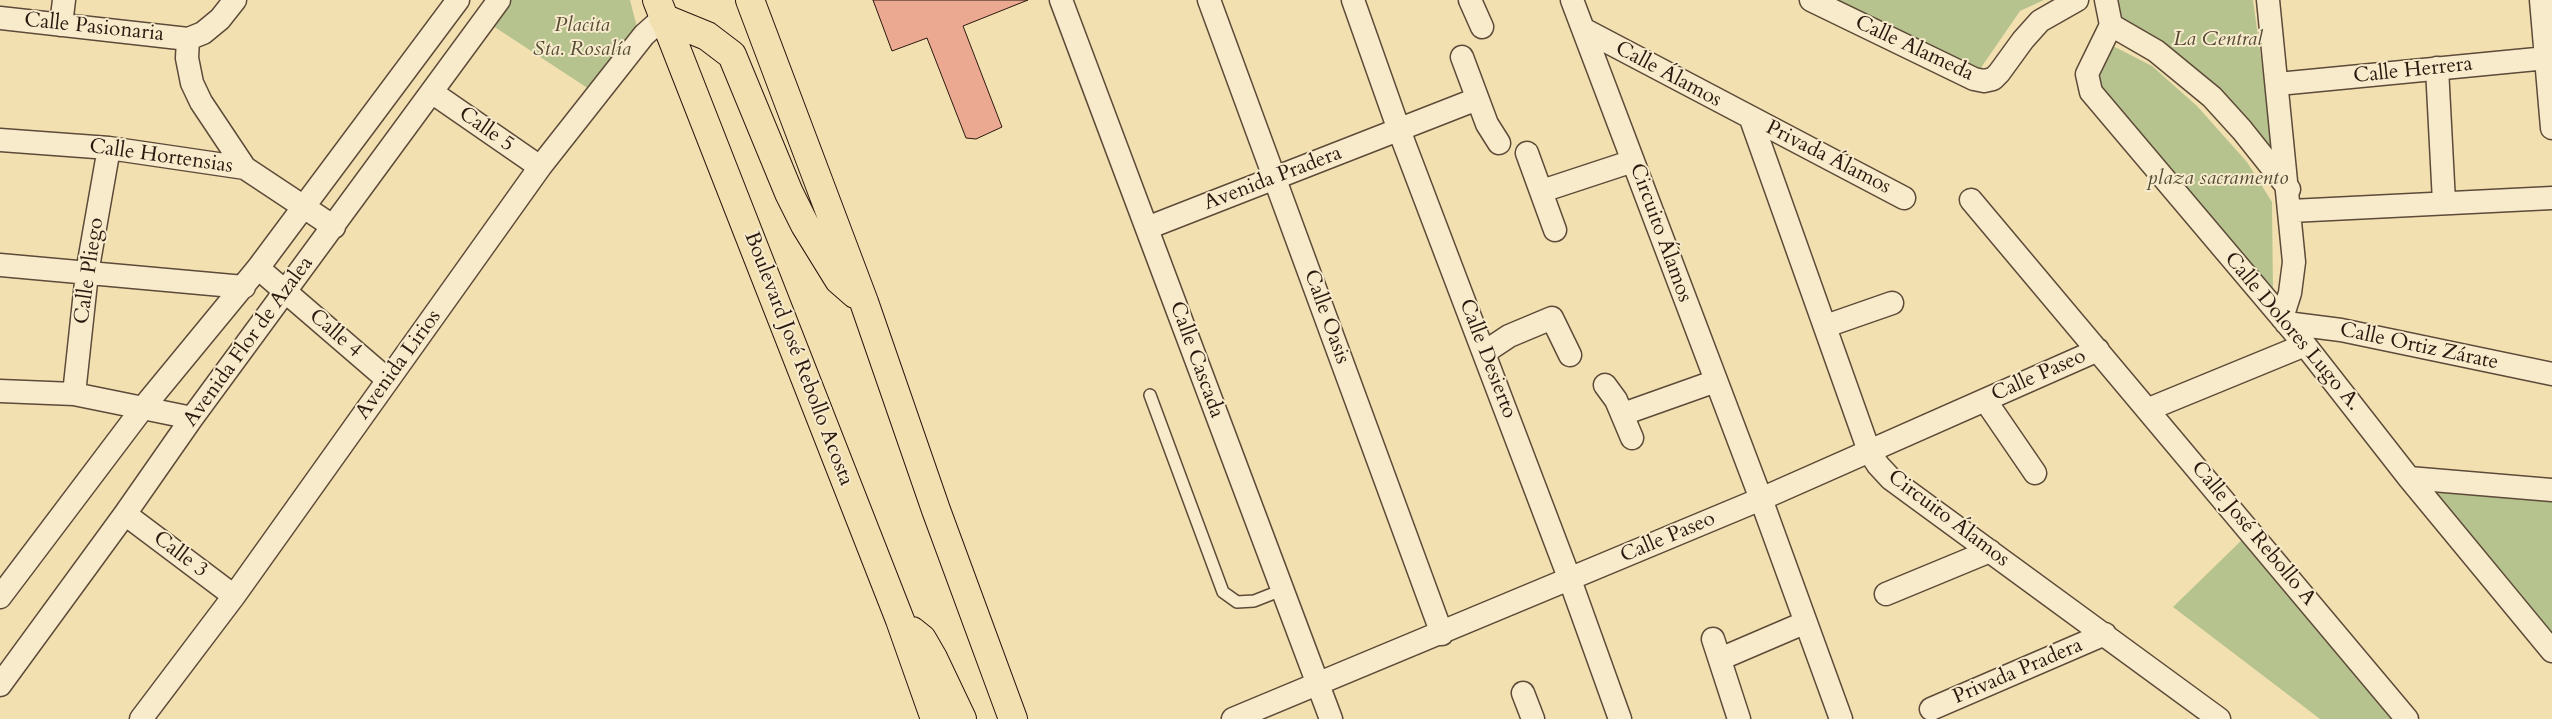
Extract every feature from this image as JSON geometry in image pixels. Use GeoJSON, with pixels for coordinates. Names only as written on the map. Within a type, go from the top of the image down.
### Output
{"type":"FeatureCollection","features":[{"type":"Feature","properties":{"kind":"main road"},"geometry":{"type":"LineString","coordinates":[[750,0],[864,302],[936,510],[1013,719]]}},
{"type":"Feature","properties":{"kind":"main road"},"geometry":{"type":"LineString","coordinates":[[660,9],[707,36],[732,55],[789,193],[805,226],[839,280],[864,302]]}},
{"type":"Feature","properties":{"kind":"main road","name":"Boulevard José Rebollo Acosta"},"geometry":{"type":"LineString","coordinates":[[660,9],[900,620],[935,719]]}},
{"type":"Feature","properties":{"kind":"main road"},"geometry":{"type":"LineString","coordinates":[[900,620],[922,639],[940,671],[962,719]]}},
{"type":"Feature","properties":{"kind":"street"},"geometry":{"type":"LineString","coordinates":[[61,25],[64,0]]}},
{"type":"Feature","properties":{"kind":"street"},"geometry":{"type":"LineString","coordinates":[[235,0],[220,19],[203,33],[188,39],[187,58],[192,83],[201,102],[245,168]]}},
{"type":"Feature","properties":{"kind":"street","name":"Avenida Flor de Azalea"},"geometry":{"type":"LineString","coordinates":[[0,598],[142,409],[244,287],[458,0]]}},
{"type":"Feature","properties":{"kind":"street","name":"Avenida Flor de Azalea"},"geometry":{"type":"LineString","coordinates":[[0,686],[192,418],[433,93],[499,0]]}},
{"type":"Feature","properties":{"kind":"street","name":"Calle Cascada"},"geometry":{"type":"LineString","coordinates":[[1062,0],[1331,719]]}},
{"type":"Feature","properties":{"kind":"street","name":"Calle Oasis"},"geometry":{"type":"LineString","coordinates":[[1208,0],[1442,634]]}},
{"type":"Feature","properties":{"kind":"street","name":"Calle Desierto"},"geometry":{"type":"LineString","coordinates":[[1353,0],[1399,130],[1485,352],[1620,719]]}},
{"type":"Feature","properties":{"kind":"street"},"geometry":{"type":"LineString","coordinates":[[1470,0],[1482,26]]}},
{"type":"Feature","properties":{"kind":"street","name":"Circuito Álamos"},"geometry":{"type":"LineString","coordinates":[[1572,0],[1585,30],[1761,500],[1804,623],[1841,719]]}},
{"type":"Feature","properties":{"kind":"street","name":"Calle Alameda"},"geometry":{"type":"LineString","coordinates":[[1812,0],[1974,79],[1984,81],[1993,79],[1999,73],[2023,40],[2040,21],[2077,0]]}},
{"type":"Feature","properties":{"kind":"street"},"geometry":{"type":"LineString","coordinates":[[2106,0],[2111,25],[2156,51],[2212,97],[2242,130],[2290,200]]}},
{"type":"Feature","properties":{"kind":"street"},"geometry":{"type":"LineString","coordinates":[[2268,0],[2290,200],[2294,262],[2284,320]]}},
{"type":"Feature","properties":{"kind":"street"},"geometry":{"type":"LineString","coordinates":[[2541,0],[2552,128]]}},
{"type":"Feature","properties":{"kind":"street","name":"Avenida Lirios"},"geometry":{"type":"LineString","coordinates":[[142,719],[234,596],[540,167],[644,34],[660,9]]}},
{"type":"Feature","properties":{"kind":"street","name":"Calle Pasionaria"},"geometry":{"type":"LineString","coordinates":[[0,18],[188,39]]}},
{"type":"Feature","properties":{"kind":"street","name":"Calle Dolores Lugo A."},"geometry":{"type":"LineString","coordinates":[[2111,25],[2087,74],[2091,92],[2305,345],[2410,478],[2552,651]]}},
{"type":"Feature","properties":{"kind":"street","name":"Calle Álamos"},"geometry":{"type":"LineString","coordinates":[[1585,30],[1751,119]]}},
{"type":"Feature","properties":{"kind":"street"},"geometry":{"type":"LineString","coordinates":[[1462,57],[1486,124],[1499,143]]}},
{"type":"Feature","properties":{"kind":"street","name":"Calle Herrera"},"geometry":{"type":"LineString","coordinates":[[2278,84],[2547,58]]}},
{"type":"Feature","properties":{"kind":"street"},"geometry":{"type":"LineString","coordinates":[[2437,68],[2444,202]]}},
{"type":"Feature","properties":{"kind":"street","name":"Calle 5"},"geometry":{"type":"LineString","coordinates":[[433,93],[540,167]]}},
{"type":"Feature","properties":{"kind":"street","name":"Avenida Pradera"},"geometry":{"type":"LineString","coordinates":[[1147,228],[1477,98]]}},
{"type":"Feature","properties":{"kind":"street","name":"Circuito Álamos"},"geometry":{"type":"LineString","coordinates":[[1751,119],[1869,451],[1878,466],[1891,479],[2105,634],[2208,717]]}},
{"type":"Feature","properties":{"kind":"street","name":"Privada Álamos"},"geometry":{"type":"LineString","coordinates":[[1751,119],[1904,198]]}},
{"type":"Feature","properties":{"kind":"street","name":"Calle Hortensias"},"geometry":{"type":"LineString","coordinates":[[0,140],[110,148],[245,168],[334,227]]}},
{"type":"Feature","properties":{"kind":"street","name":"Calle Pliego"},"geometry":{"type":"LineString","coordinates":[[74,394],[87,273],[110,148]]}},
{"type":"Feature","properties":{"kind":"street"},"geometry":{"type":"LineString","coordinates":[[1527,152],[1555,230]]}},
{"type":"Feature","properties":{"kind":"street"},"geometry":{"type":"LineString","coordinates":[[1542,191],[1633,161]]}},
{"type":"Feature","properties":{"kind":"street"},"geometry":{"type":"LineString","coordinates":[[2290,200],[2444,202],[2552,198]]}},
{"type":"Feature","properties":{"kind":"street","name":"Calle José Rebollo A"},"geometry":{"type":"LineString","coordinates":[[1971,200],[2149,409],[2407,719]]}},
{"type":"Feature","properties":{"kind":"street"},"geometry":{"type":"LineString","coordinates":[[0,265],[244,287]]}},
{"type":"Feature","properties":{"kind":"street","name":"Calle 4"},"geometry":{"type":"LineString","coordinates":[[258,268],[388,380]]}},
{"type":"Feature","properties":{"kind":"street"},"geometry":{"type":"LineString","coordinates":[[1826,326],[1892,303]]}},
{"type":"Feature","properties":{"kind":"street"},"geometry":{"type":"LineString","coordinates":[[1485,352],[1510,336],[1552,318],[1570,354]]}},
{"type":"Feature","properties":{"kind":"street","name":"Calle Ortiz Zárate"},"geometry":{"type":"LineString","coordinates":[[2284,320],[2552,374]]}},
{"type":"Feature","properties":{"kind":"street"},"geometry":{"type":"LineString","coordinates":[[2149,409],[2305,345]]}},
{"type":"Feature","properties":{"kind":"street","name":"Calle Paseo"},"geometry":{"type":"LineString","coordinates":[[1234,719],[1761,500],[2098,350]]}},
{"type":"Feature","properties":{"kind":"street"},"geometry":{"type":"LineString","coordinates":[[1622,414],[1716,381]]}},
{"type":"Feature","properties":{"kind":"street"},"geometry":{"type":"LineString","coordinates":[[1605,385],[1622,414],[1632,438]]}},
{"type":"Feature","properties":{"kind":"street"},"geometry":{"type":"LineString","coordinates":[[0,391],[74,394],[192,418]]}},
{"type":"Feature","properties":{"kind":"street"},"geometry":{"type":"LineString","coordinates":[[1985,400],[2035,473]]}},
{"type":"Feature","properties":{"kind":"street"},"geometry":{"type":"LineString","coordinates":[[2410,478],[2552,490]]}},
{"type":"Feature","properties":{"kind":"street","name":"Calle 3"},"geometry":{"type":"LineString","coordinates":[[125,514],[234,596]]}},
{"type":"Feature","properties":{"kind":"street"},"geometry":{"type":"LineString","coordinates":[[1886,594],[1990,551]]}},
{"type":"Feature","properties":{"kind":"street"},"geometry":{"type":"LineString","coordinates":[[1739,719],[1716,649],[1804,623]]}},
{"type":"Feature","properties":{"kind":"street","name":"Privada Pradera"},"geometry":{"type":"LineString","coordinates":[[1931,709],[2105,634]]}},
{"type":"Feature","properties":{"kind":"street"},"geometry":{"type":"LineString","coordinates":[[1523,693],[1533,719]]}},
{"type":"Feature","properties":{"kind":"lane"},"geometry":{"type":"LineString","coordinates":[[1150,395],[1223,592],[1237,602],[1254,601],[1282,590]]}},
{"type":"Feature","properties":{"kind":"green space","name":"Placita Sta. Rosalía"},"geometry":{"type":"Polygon","coordinates":[[[507,0],[630,0],[637,27],[592,91],[490,24],[507,0]]]}},
{"type":"Feature","properties":{"kind":"green space"},"geometry":{"type":"Polygon","coordinates":[[[1837,0],[2044,0],[2020,11],[1978,72],[1837,0]]]}},
{"type":"Feature","properties":{"kind":"green space","name":"La Central"},"geometry":{"type":"Polygon","coordinates":[[[2112,0],[2253,0],[2275,159],[2115,22],[2112,0]]]}},
{"type":"Feature","properties":{"kind":"green space","name":"plaza sacramento"},"geometry":{"type":"Polygon","coordinates":[[[2113,46],[2152,66],[2197,106],[2247,162],[2272,202],[2273,294],[2096,84],[2099,69],[2113,46]]]}},
{"type":"Feature","properties":{"kind":"green space"},"geometry":{"type":"Polygon","coordinates":[[[2413,480],[2552,491],[2552,650],[2413,480]]]}},
{"type":"Feature","properties":{"kind":"green space"},"geometry":{"type":"Polygon","coordinates":[[[2246,536],[2398,719],[2320,719],[2173,607],[2246,536]]]}},
{"type":"Feature","properties":{"kind":"building"},"geometry":{"type":"Polygon","coordinates":[[[873,0],[1028,0],[963,26],[1002,127],[976,139],[966,138],[927,38],[892,51],[873,0]]]}}]}
